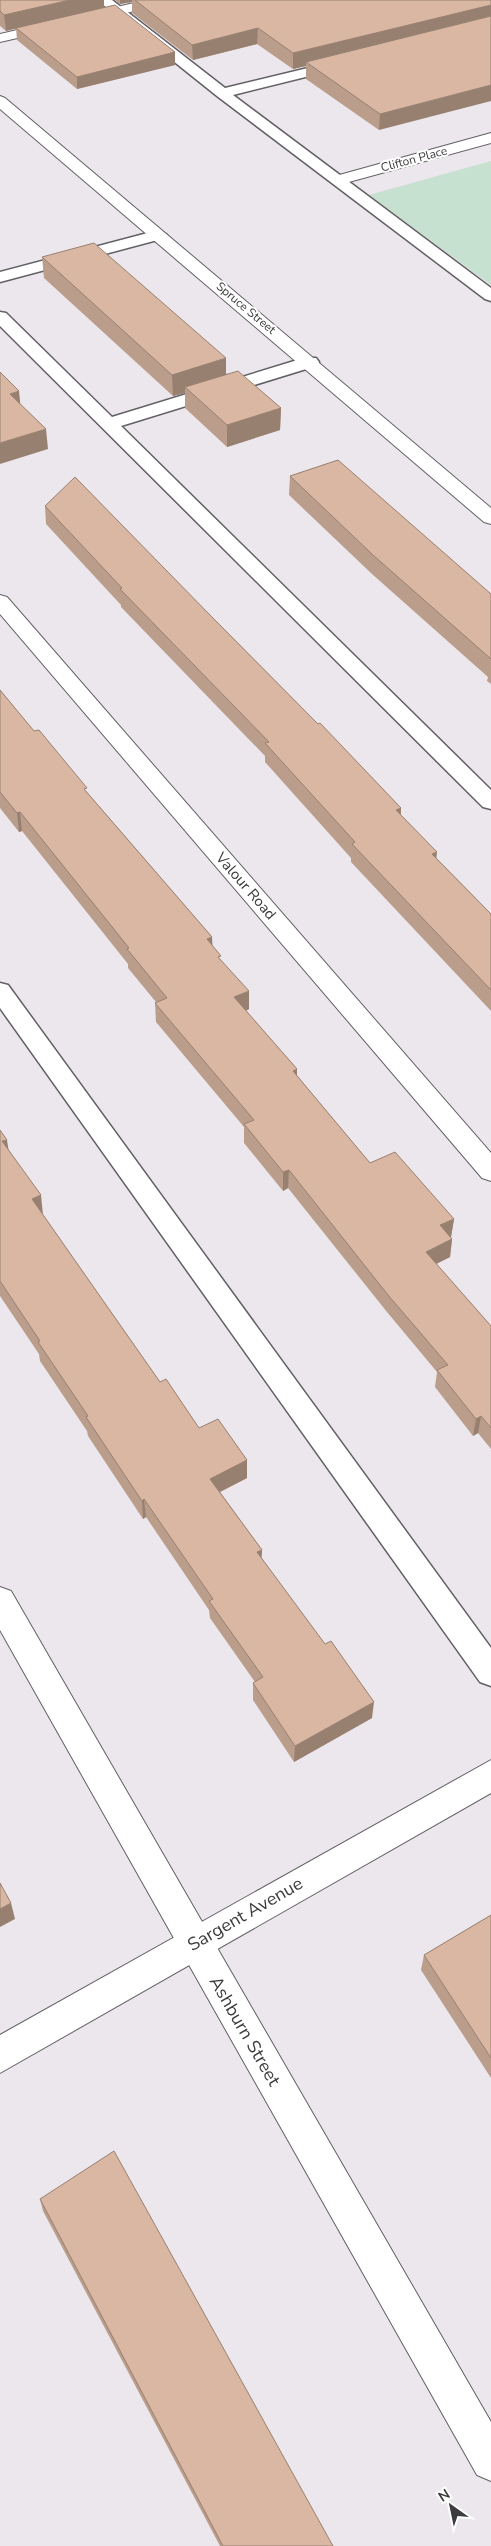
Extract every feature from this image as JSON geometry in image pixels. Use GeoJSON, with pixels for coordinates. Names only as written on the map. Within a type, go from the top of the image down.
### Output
{"type":"FeatureCollection","features":[{"type":"Feature","properties":{"kind":"street"},"geometry":{"type":"LineString","coordinates":[[0,38],[165,0]]}},
{"type":"Feature","properties":{"kind":"street","name":"Spruce Street"},"geometry":{"type":"LineString","coordinates":[[0,101],[310,362],[491,518]]}},
{"type":"Feature","properties":{"kind":"street","name":"Clifton Place"},"geometry":{"type":"LineString","coordinates":[[338,180],[491,138]]}},
{"type":"Feature","properties":{"kind":"street","name":"Valour Road"},"geometry":{"type":"LineString","coordinates":[[0,601],[491,1171]]}},
{"type":"Feature","properties":{"kind":"street","name":"Ashburn Street"},"geometry":{"type":"LineString","coordinates":[[0,1601],[491,2461]]}},
{"type":"Feature","properties":{"kind":"street","name":"Sargent Avenue"},"geometry":{"type":"LineString","coordinates":[[0,2055],[491,1775]]}},
{"type":"Feature","properties":{"kind":"lane"},"geometry":{"type":"LineString","coordinates":[[104,0],[222,93],[491,296]]}},
{"type":"Feature","properties":{"kind":"lane"},"geometry":{"type":"LineString","coordinates":[[222,93],[357,60]]}},
{"type":"Feature","properties":{"kind":"lane"},"geometry":{"type":"LineString","coordinates":[[0,277],[160,235]]}},
{"type":"Feature","properties":{"kind":"lane"},"geometry":{"type":"LineString","coordinates":[[0,317],[491,802]]}},
{"type":"Feature","properties":{"kind":"lane"},"geometry":{"type":"LineString","coordinates":[[109,424],[310,362]]}},
{"type":"Feature","properties":{"kind":"lane"},"geometry":{"type":"LineString","coordinates":[[0,991],[491,1672]]}},
{"type":"Feature","properties":{"kind":"green space"},"geometry":{"type":"Polygon","coordinates":[[[491,161],[491,285],[369,195],[491,161]]]}},
{"type":"Feature","properties":{"kind":"building"},"geometry":{"type":"Polygon","coordinates":[[[0,0],[70,0],[4,15],[0,11],[0,0]]]}},
{"type":"Feature","properties":{"kind":"building"},"geometry":{"type":"Polygon","coordinates":[[[135,0],[491,0],[491,5],[293,53],[258,28],[192,45],[135,0]]]}},
{"type":"Feature","properties":{"kind":"building"},"geometry":{"type":"Polygon","coordinates":[[[115,5],[175,52],[77,77],[16,28],[115,5]]]}},
{"type":"Feature","properties":{"kind":"building"},"geometry":{"type":"Polygon","coordinates":[[[491,16],[491,85],[380,114],[306,62],[491,16]]]}},
{"type":"Feature","properties":{"kind":"building"},"geometry":{"type":"Polygon","coordinates":[[[94,243],[226,358],[172,375],[42,257],[94,243]]]}},
{"type":"Feature","properties":{"kind":"building"},"geometry":{"type":"Polygon","coordinates":[[[238,371],[281,408],[227,425],[185,387],[238,371]]]}},
{"type":"Feature","properties":{"kind":"building"},"geometry":{"type":"Polygon","coordinates":[[[0,372],[19,391],[10,394],[46,429],[0,443],[0,372]]]}},
{"type":"Feature","properties":{"kind":"building"},"geometry":{"type":"Polygon","coordinates":[[[338,460],[491,594],[491,659],[373,555],[290,476],[338,460]]]}},
{"type":"Feature","properties":{"kind":"building"},"geometry":{"type":"Polygon","coordinates":[[[75,477],[318,724],[320,723],[401,808],[396,810],[437,852],[432,854],[491,914],[491,990],[352,844],[355,842],[265,743],[269,742],[120,589],[122,588],[45,506],[75,477]]]}},
{"type":"Feature","properties":{"kind":"building"},"geometry":{"type":"Polygon","coordinates":[[[0,690],[34,731],[39,730],[87,788],[84,789],[212,937],[207,939],[221,956],[218,957],[249,991],[234,997],[297,1069],[293,1071],[370,1163],[395,1152],[454,1219],[440,1225],[452,1239],[426,1252],[491,1326],[491,1428],[481,1416],[476,1419],[437,1370],[448,1365],[388,1295],[289,1170],[283,1172],[244,1124],[254,1120],[155,1003],[167,998],[20,812],[17,813],[0,792],[0,690]]]}},
{"type":"Feature","properties":{"kind":"building"},"geometry":{"type":"Polygon","coordinates":[[[0,1130],[7,1140],[2,1141],[41,1195],[32,1199],[160,1382],[166,1379],[199,1428],[218,1419],[247,1460],[210,1479],[262,1550],[257,1552],[325,1644],[331,1641],[374,1702],[295,1746],[253,1683],[263,1677],[209,1601],[213,1599],[144,1499],[142,1501],[86,1417],[88,1416],[0,1281],[0,1130]]]}},
{"type":"Feature","properties":{"kind":"building"},"geometry":{"type":"Polygon","coordinates":[[[0,1883],[11,1903],[0,1909],[0,1883]]]}},
{"type":"Feature","properties":{"kind":"building"},"geometry":{"type":"Polygon","coordinates":[[[491,1915],[491,2058],[424,1955],[491,1915]]]}},
{"type":"Feature","properties":{"kind":"building"},"geometry":{"type":"Polygon","coordinates":[[[114,2151],[333,2546],[223,2546],[40,2199],[114,2151]]]}}]}
